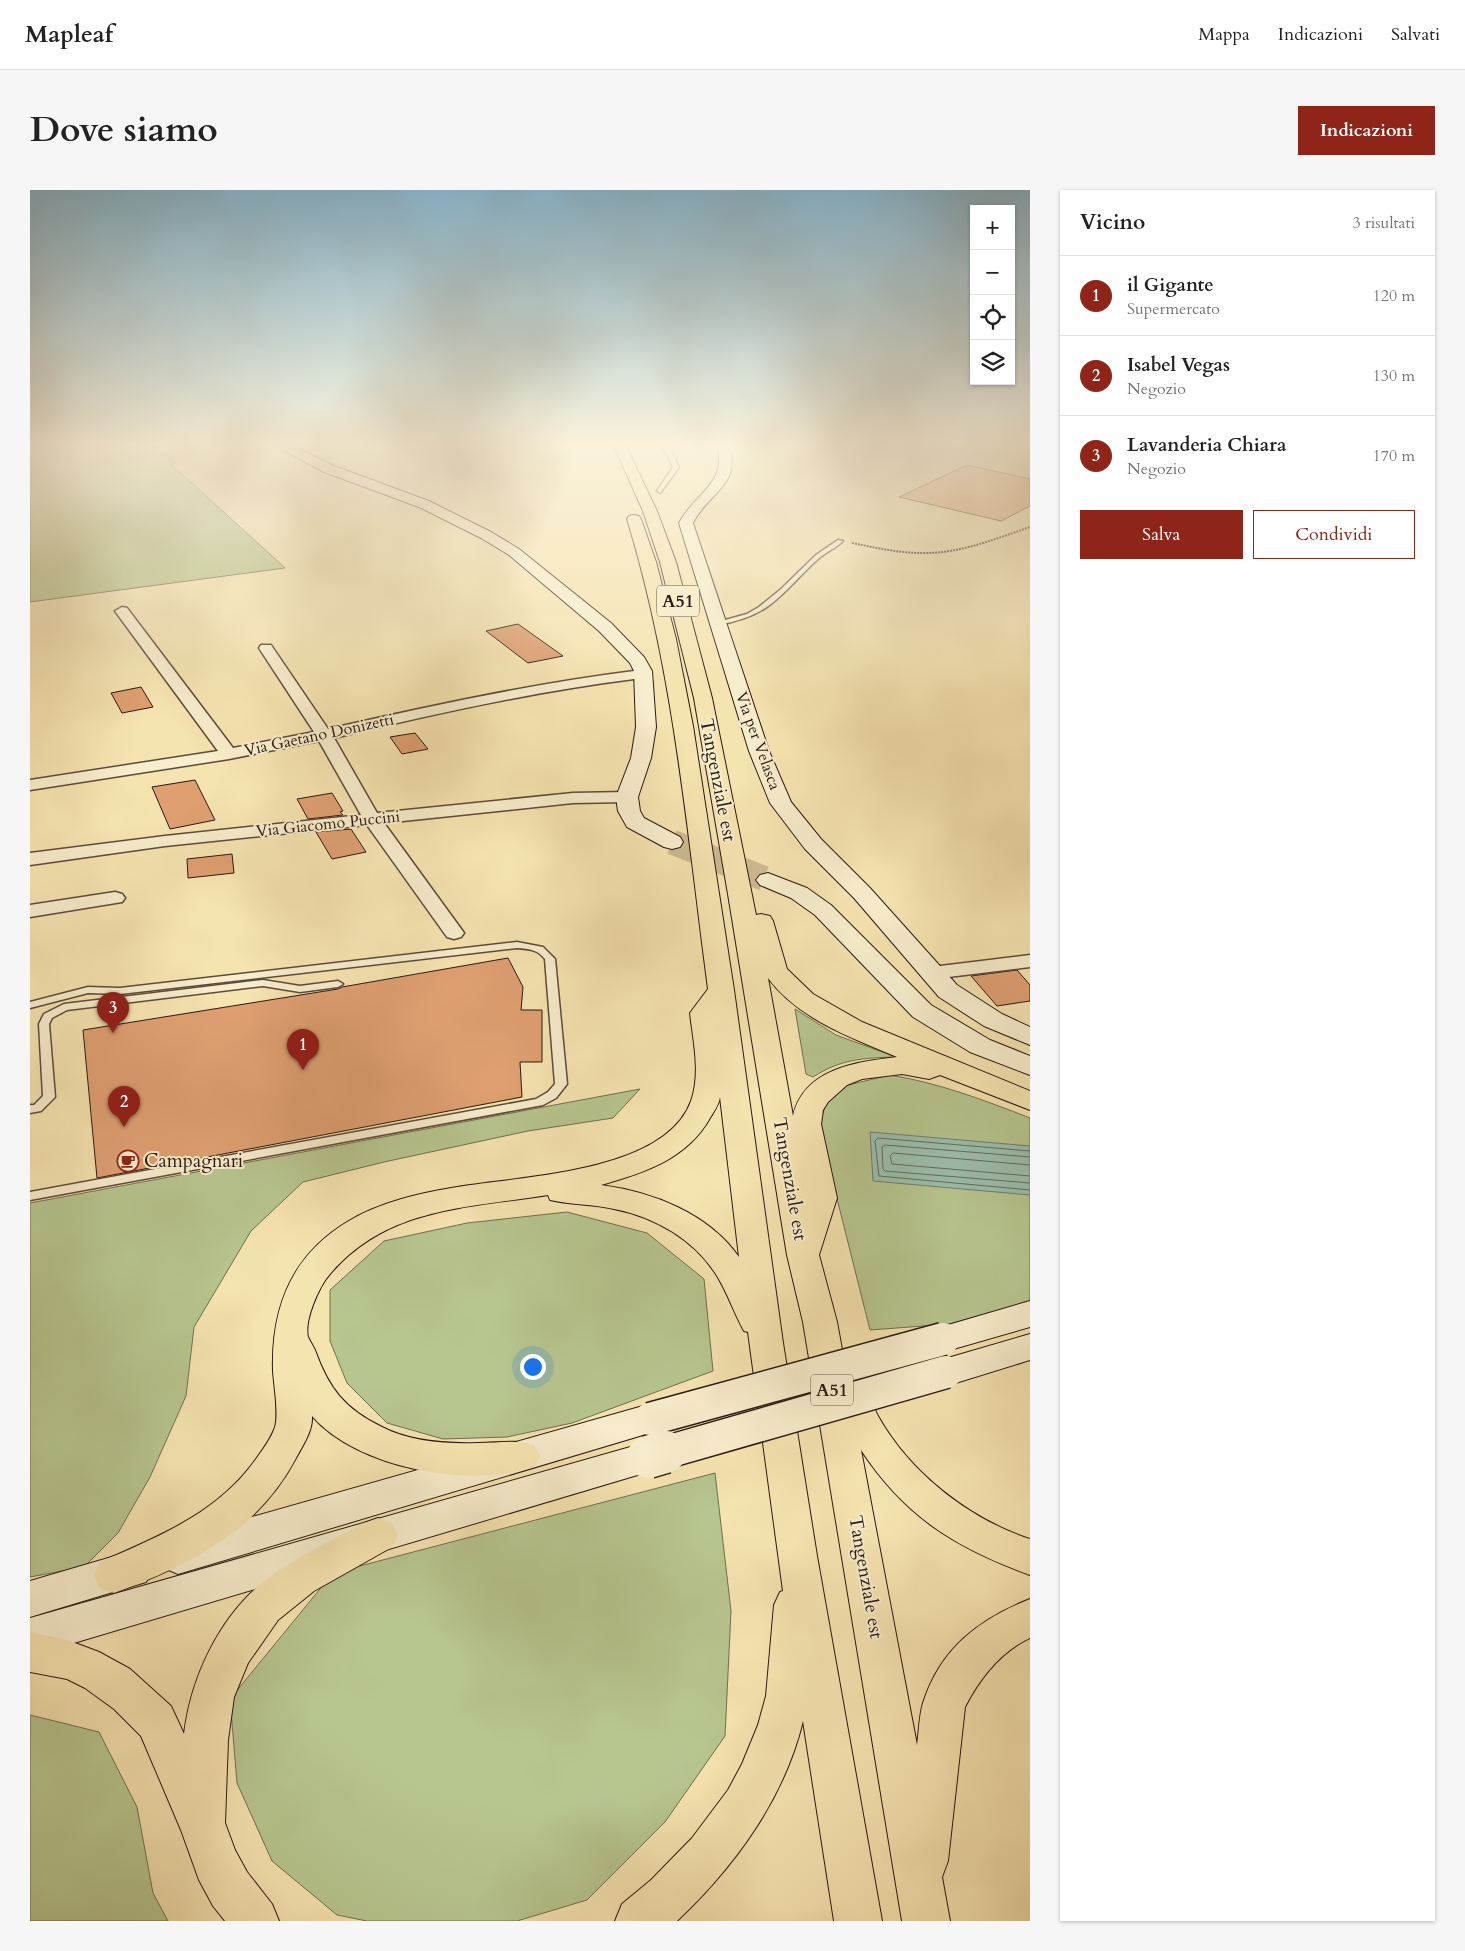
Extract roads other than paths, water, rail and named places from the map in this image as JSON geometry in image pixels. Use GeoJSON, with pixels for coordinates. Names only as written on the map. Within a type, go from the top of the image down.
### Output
{"type":"FeatureCollection","features":[{"type":"Feature","properties":{"kind":"main road","name":"Tangenziale est"},"geometry":{"type":"LineString","coordinates":[[643,527],[648,562],[667,638],[684,726],[721,990],[766,1343],[797,1556],[858,1921]]}},
{"type":"Feature","properties":{"kind":"main road","name":"Tangenziale est"},"geometry":{"type":"LineString","coordinates":[[649,527],[668,562],[702,698],[754,887],[803,1255],[820,1322],[927,1910]]}},
{"type":"Feature","properties":{"kind":"main road"},"geometry":{"type":"LineString","coordinates":[[754,887],[774,968],[788,987],[813,1006],[840,1022],[962,1076],[1030,1101]]}},
{"type":"Feature","properties":{"kind":"main road"},"geometry":{"type":"LineString","coordinates":[[114,1574],[202,1534],[245,1502],[267,1476],[291,1433],[294,1423],[288,1358],[290,1330],[300,1294],[306,1281],[345,1238],[362,1227],[387,1216],[441,1200],[515,1191],[589,1177],[626,1167],[653,1156],[690,1129],[704,1105],[710,1079],[703,1013],[721,990]]}},
{"type":"Feature","properties":{"kind":"main road"},"geometry":{"type":"LineString","coordinates":[[803,1255],[822,1198],[806,1124],[808,1110],[816,1097],[830,1083],[845,1074],[868,1068],[902,1065],[962,1076]]}},
{"type":"Feature","properties":{"kind":"main road"},"geometry":{"type":"LineString","coordinates":[[515,1191],[586,1193],[609,1196],[654,1209],[686,1225],[711,1246],[722,1259],[740,1289],[766,1343]]}},
{"type":"Feature","properties":{"kind":"main road"},"geometry":{"type":"LineString","coordinates":[[820,1322],[866,1428],[901,1477],[920,1495],[962,1526],[1006,1548],[1030,1557]]}},
{"type":"Feature","properties":{"kind":"main road"},"geometry":{"type":"LineString","coordinates":[[290,1330],[306,1375],[324,1405],[335,1416],[361,1434],[385,1446],[444,1459],[478,1461],[521,1456]]}},
{"type":"Feature","properties":{"kind":"main road"},"geometry":{"type":"LineString","coordinates":[[203,1827],[209,1713],[220,1676],[233,1650],[259,1614],[277,1596],[306,1576],[378,1535]]}},
{"type":"Feature","properties":{"kind":"main road"},"geometry":{"type":"LineString","coordinates":[[639,1921],[681,1885],[712,1851],[736,1819],[759,1780],[786,1698],[790,1672],[797,1556]]}},
{"type":"Feature","properties":{"kind":"main road"},"geometry":{"type":"LineString","coordinates":[[927,1910],[944,1704],[960,1673],[983,1646],[1008,1628],[1030,1618]]}},
{"type":"Feature","properties":{"kind":"main road"},"geometry":{"type":"LineString","coordinates":[[30,1652],[51,1654],[94,1669],[110,1679],[156,1721],[203,1827],[216,1862],[230,1889],[255,1921]]}},
{"type":"Feature","properties":{"kind":"street"},"geometry":{"type":"LineString","coordinates":[[472,527],[514,552],[605,627],[616,639],[640,675],[646,702],[646,727],[644,744],[627,797],[629,811],[635,822],[672,842]]}},
{"type":"Feature","properties":{"kind":"street","name":"Via per Velasca"},"geometry":{"type":"LineString","coordinates":[[687,527],[759,751],[781,803],[813,844],[862,893],[948,991],[994,1020],[1030,1037]]}},
{"type":"Feature","properties":{"kind":"street"},"geometry":{"type":"LineString","coordinates":[[122,611],[229,754]]}},
{"type":"Feature","properties":{"kind":"street"},"geometry":{"type":"LineString","coordinates":[[266,648],[324,735],[372,819],[454,933]]}},
{"type":"Feature","properties":{"kind":"street","name":"Via Gaetano Donizetti"},"geometry":{"type":"LineString","coordinates":[[30,785],[229,754],[324,735],[454,705],[607,678],[640,675]]}},
{"type":"Feature","properties":{"kind":"street","name":"Via Giacomo Puccini"},"geometry":{"type":"LineString","coordinates":[[30,859],[165,841],[573,798],[627,797]]}},
{"type":"Feature","properties":{"kind":"street"},"geometry":{"type":"LineString","coordinates":[[754,887],[799,893],[823,910],[922,1011],[980,1046],[1030,1066]]}},
{"type":"Feature","properties":{"kind":"street"},"geometry":{"type":"LineString","coordinates":[[30,911],[115,898]]}},
{"type":"Feature","properties":{"kind":"street"},"geometry":{"type":"LineString","coordinates":[[932,973],[1030,961]]}},
{"type":"Feature","properties":{"kind":"street"},"geometry":{"type":"LineString","coordinates":[[30,1637],[648,1457],[944,1356],[1030,1314]]}},
{"type":"Feature","properties":{"kind":"street"},"geometry":{"type":"LineString","coordinates":[[30,1599],[650,1419],[944,1356],[1030,1347]]}},
{"type":"Feature","properties":{"kind":"lane"},"geometry":{"type":"LineString","coordinates":[[717,623],[733,622],[764,608],[777,598],[816,558],[840,541]]}},
{"type":"Feature","properties":{"kind":"lane"},"geometry":{"type":"LineString","coordinates":[[30,1005],[88,990],[120,991],[516,945],[534,946],[546,952],[550,959],[561,1084],[552,1095],[539,1102],[30,1196]]}},
{"type":"Feature","properties":{"kind":"lane"},"geometry":{"type":"LineString","coordinates":[[30,1109],[37,1108],[49,1098],[44,1024],[48,1016],[64,1007],[263,983],[300,989],[338,984]]}},
{"type":"Feature","properties":{"kind":"water"},"geometry":{"type":"Polygon","coordinates":[[[870,1132],[1030,1146],[1030,1195],[873,1181],[870,1132]]]}},
{"type":"Feature","properties":{"kind":"tunnel"},"geometry":{"type":"LineString","coordinates":[[672,842],[768,880]]}},
{"type":"Feature","properties":{"kind":"place","name":"Lavanderia Chiara"},"geometry":{"type":"Point","coordinates":[113,1033]}},
{"type":"Feature","properties":{"kind":"place","name":"il Gigante"},"geometry":{"type":"Point","coordinates":[303,1070]}},
{"type":"Feature","properties":{"kind":"place","name":"Isabel Vegas"},"geometry":{"type":"Point","coordinates":[124,1127]}},
{"type":"Feature","properties":{"kind":"place","name":"Campagnari"},"geometry":{"type":"Point","coordinates":[128,1161]}}]}
